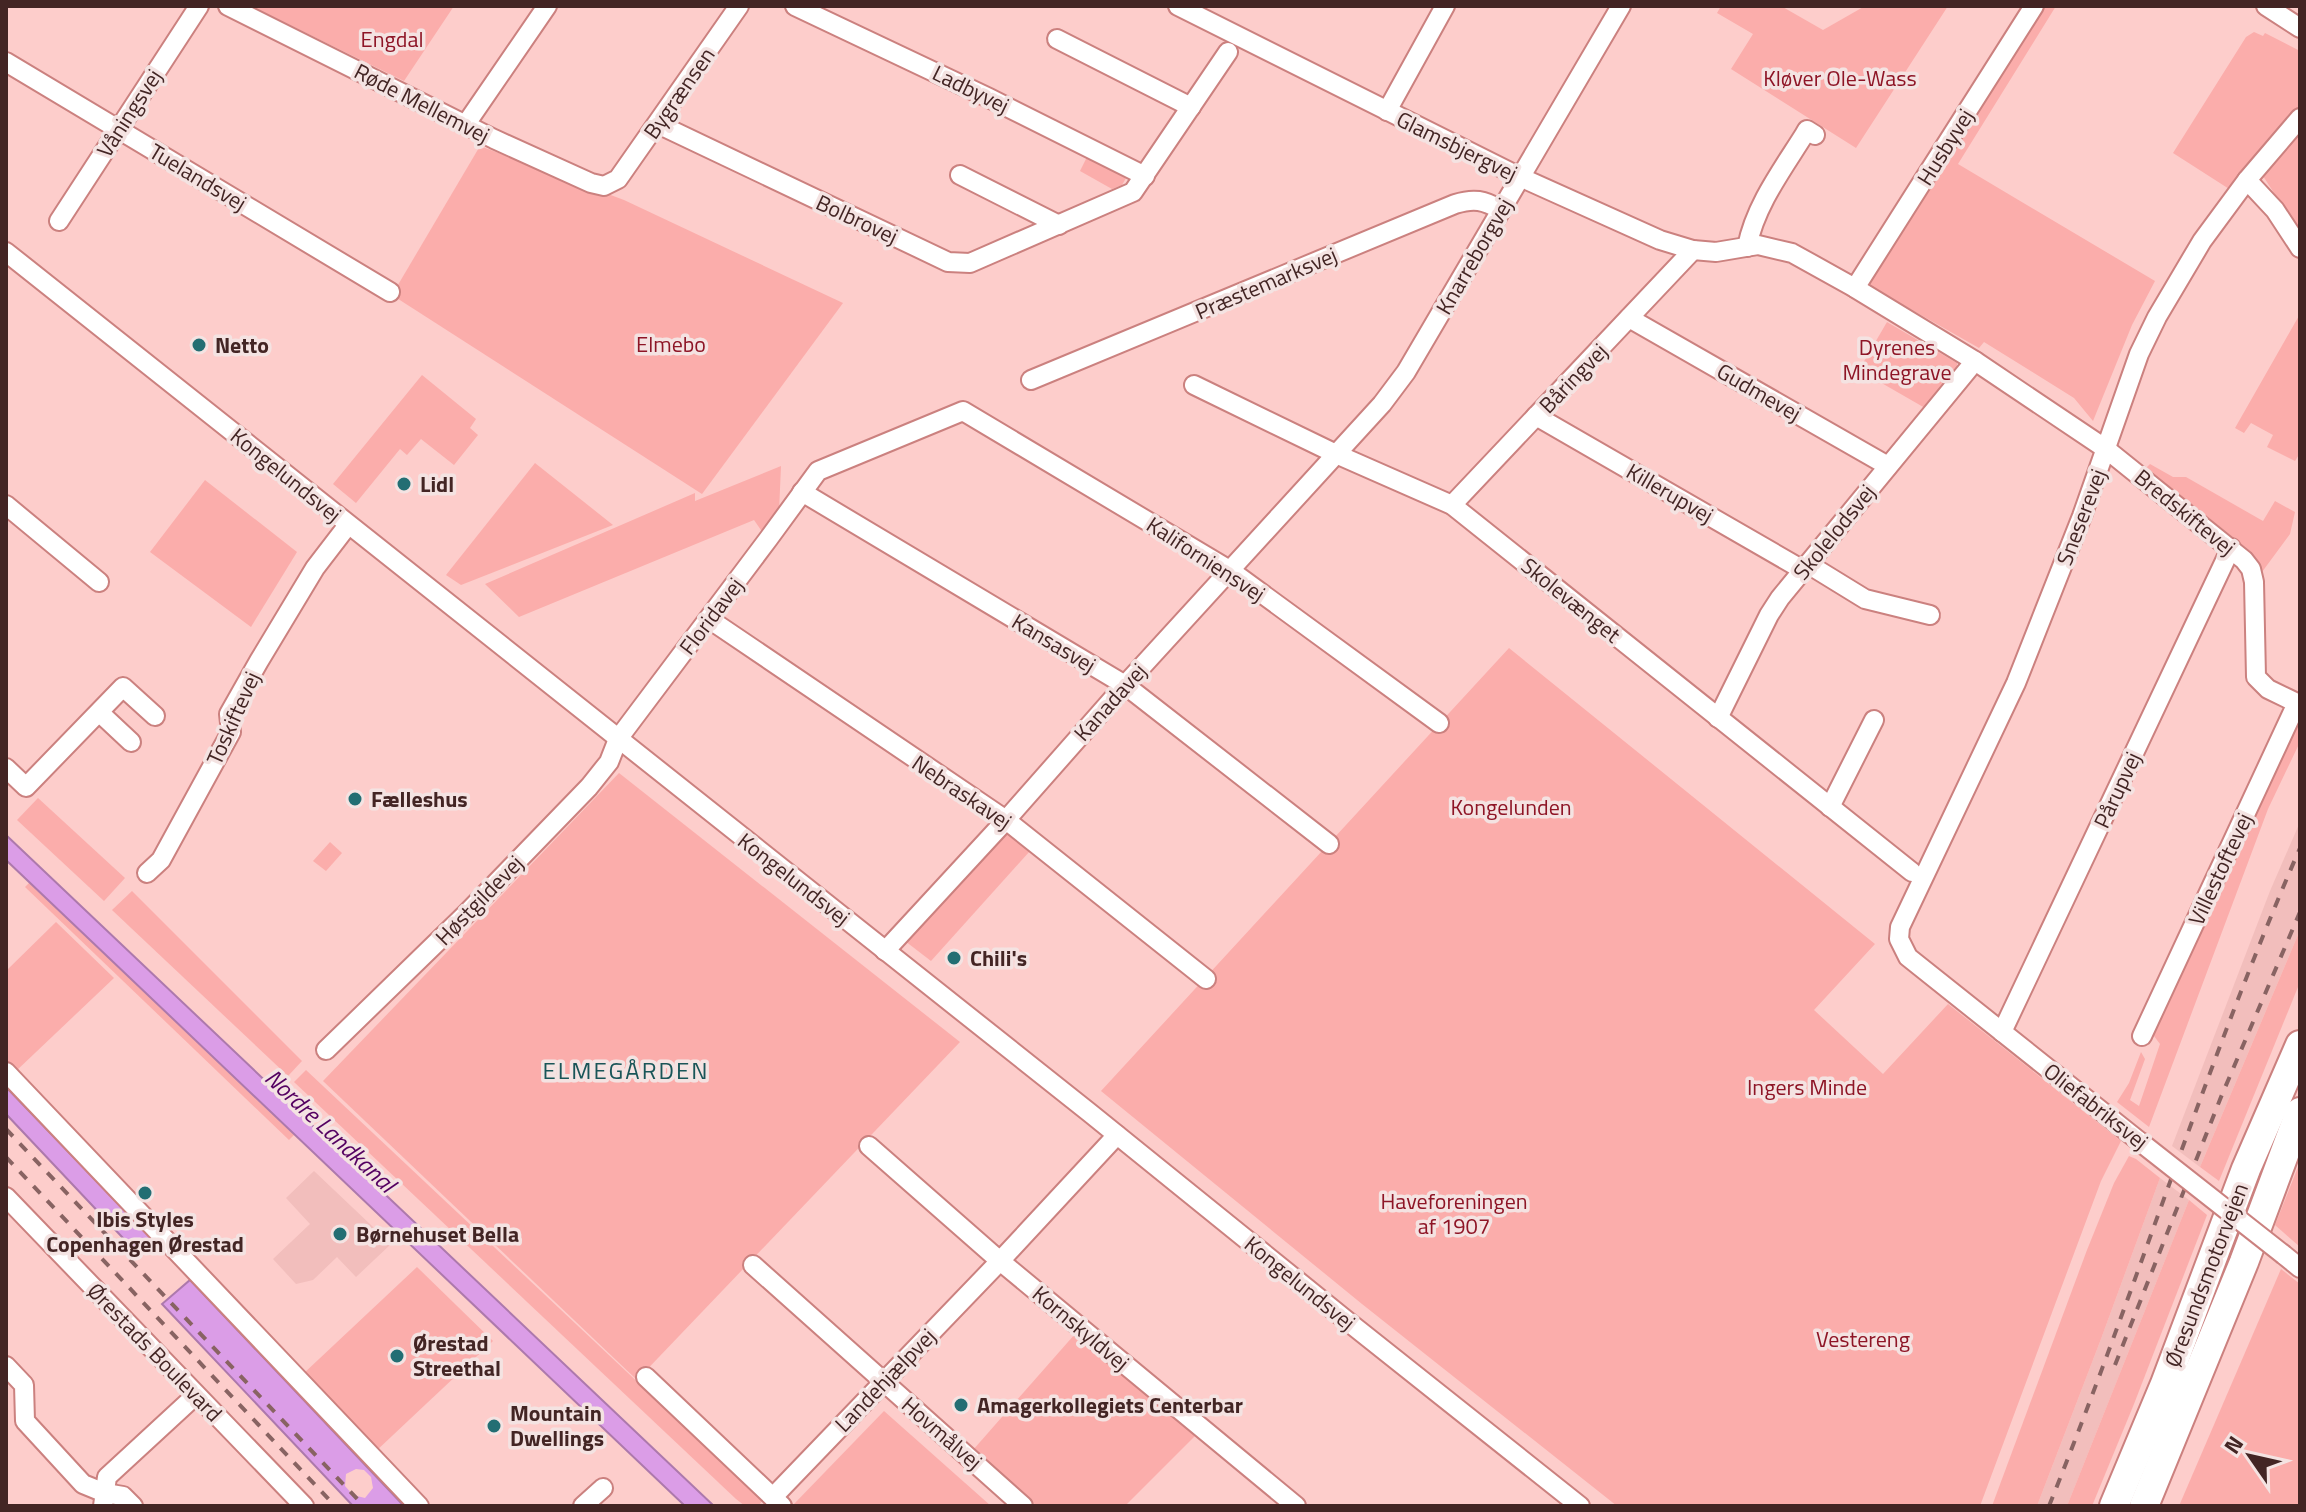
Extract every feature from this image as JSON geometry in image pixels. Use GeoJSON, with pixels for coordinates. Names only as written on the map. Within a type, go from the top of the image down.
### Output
{"type":"FeatureCollection","features":[{"type":"Feature","properties":{"kind":"highway"},"geometry":{"type":"LineString","coordinates":[[2246,1169],[2269,1096],[2300,1019]]}},
{"type":"Feature","properties":{"kind":"highway","name":"Øresundsmotorvejen"},"geometry":{"type":"LineString","coordinates":[[2114,1506],[2165,1384],[2246,1169],[2300,1045]]}},
{"type":"Feature","properties":{"kind":"highway","name":"Øresundsmotorvejen"},"geometry":{"type":"LineString","coordinates":[[2144,1506],[2244,1262],[2300,1112]]}},
{"type":"Feature","properties":{"kind":"highway"},"geometry":{"type":"LineString","coordinates":[[2244,1262],[2300,1137]]}},
{"type":"Feature","properties":{"kind":"street","name":"Våningsvej"},"geometry":{"type":"LineString","coordinates":[[59,221],[199,6]]}},
{"type":"Feature","properties":{"kind":"street","name":"Røde Mellemvej"},"geometry":{"type":"LineString","coordinates":[[228,6],[591,183],[604,186],[618,179]]}},
{"type":"Feature","properties":{"kind":"street"},"geometry":{"type":"LineString","coordinates":[[466,124],[547,6]]}},
{"type":"Feature","properties":{"kind":"street","name":"Bygrænsen"},"geometry":{"type":"LineString","coordinates":[[618,179],[739,6]]}},
{"type":"Feature","properties":{"kind":"street","name":"Ladbyvej"},"geometry":{"type":"LineString","coordinates":[[795,6],[1145,176]]}},
{"type":"Feature","properties":{"kind":"street","name":"Glamsbjergvej"},"geometry":{"type":"LineString","coordinates":[[1178,6],[1520,177],[1660,240],[1693,250],[1716,252],[1758,245],[1792,253],[1975,361],[2106,449]]}},
{"type":"Feature","properties":{"kind":"street"},"geometry":{"type":"LineString","coordinates":[[1387,111],[1445,6]]}},
{"type":"Feature","properties":{"kind":"street","name":"Knarreborgvej"},"geometry":{"type":"LineString","coordinates":[[1336,454],[1382,404],[1406,372],[1621,6]]}},
{"type":"Feature","properties":{"kind":"street","name":"Husbyvej"},"geometry":{"type":"LineString","coordinates":[[1855,288],[2034,6]]}},
{"type":"Feature","properties":{"kind":"street"},"geometry":{"type":"LineString","coordinates":[[2266,6],[2300,28]]}},
{"type":"Feature","properties":{"kind":"street"},"geometry":{"type":"LineString","coordinates":[[1057,39],[1191,107]]}},
{"type":"Feature","properties":{"kind":"street","name":"Bolbrovej"},"geometry":{"type":"LineString","coordinates":[[658,124],[948,262],[970,263],[1133,192],[1228,52]]}},
{"type":"Feature","properties":{"kind":"street","name":"Tuelandsvej"},"geometry":{"type":"LineString","coordinates":[[6,62],[390,292]]}},
{"type":"Feature","properties":{"kind":"street","name":"Sneserevej"},"geometry":{"type":"LineString","coordinates":[[1899,939],[1900,927],[2016,683],[2082,516],[2139,354],[2157,317],[2202,241],[2247,180],[2300,118]]}},
{"type":"Feature","properties":{"kind":"street"},"geometry":{"type":"LineString","coordinates":[[1747,247],[1757,212],[1807,130],[1815,135]]}},
{"type":"Feature","properties":{"kind":"street"},"geometry":{"type":"LineString","coordinates":[[960,175],[1059,225]]}},
{"type":"Feature","properties":{"kind":"street"},"geometry":{"type":"LineString","coordinates":[[2247,180],[2275,210],[2300,248]]}},
{"type":"Feature","properties":{"kind":"street","name":"Præstemarksvej"},"geometry":{"type":"LineString","coordinates":[[1031,380],[1455,204],[1472,199],[1487,202],[1501,210]]}},
{"type":"Feature","properties":{"kind":"street","name":"Båringvej"},"geometry":{"type":"LineString","coordinates":[[1452,505],[1693,250]]}},
{"type":"Feature","properties":{"kind":"street","name":"Kongelundsvej"},"geometry":{"type":"LineString","coordinates":[[6,252],[1580,1506]]}},
{"type":"Feature","properties":{"kind":"street","name":"Gudmevej"},"geometry":{"type":"LineString","coordinates":[[1629,318],[1888,466]]}},
{"type":"Feature","properties":{"kind":"street","name":"Skolelodsvej"},"geometry":{"type":"LineString","coordinates":[[1718,718],[1769,615],[1975,361]]}},
{"type":"Feature","properties":{"kind":"street","name":"Skolevænget"},"geometry":{"type":"LineString","coordinates":[[1194,385],[1336,454],[1452,505],[1912,872]]}},
{"type":"Feature","properties":{"kind":"street","name":"Kaliforniensvej"},"geometry":{"type":"LineString","coordinates":[[802,492],[818,471],[963,411],[1231,571],[1439,723]]}},
{"type":"Feature","properties":{"kind":"street","name":"Killerupvej"},"geometry":{"type":"LineString","coordinates":[[1536,416],[1865,599],[1930,615]]}},
{"type":"Feature","properties":{"kind":"street","name":"Bredskiftevej"},"geometry":{"type":"LineString","coordinates":[[2106,449],[2231,548],[2251,569],[2256,677],[2268,689],[2297,703]]}},
{"type":"Feature","properties":{"kind":"street","name":"Kanadavej"},"geometry":{"type":"LineString","coordinates":[[885,951],[1336,454]]}},
{"type":"Feature","properties":{"kind":"street","name":"Floridavej"},"geometry":{"type":"LineString","coordinates":[[618,739],[802,492]]}},
{"type":"Feature","properties":{"kind":"street","name":"Kansasvej"},"geometry":{"type":"LineString","coordinates":[[802,492],[1125,685],[1329,844]]}},
{"type":"Feature","properties":{"kind":"street"},"geometry":{"type":"LineString","coordinates":[[6,505],[99,582]]}},
{"type":"Feature","properties":{"kind":"street","name":"Toskiftevej"},"geometry":{"type":"LineString","coordinates":[[147,873],[161,860],[231,732],[229,714],[259,661],[315,568],[348,525]]}},
{"type":"Feature","properties":{"kind":"street","name":"Pårupvej"},"geometry":{"type":"LineString","coordinates":[[2002,1032],[2231,548]]}},
{"type":"Feature","properties":{"kind":"street","name":"Nebraskavej"},"geometry":{"type":"LineString","coordinates":[[709,619],[1006,820],[1206,979]]}},
{"type":"Feature","properties":{"kind":"street"},"geometry":{"type":"LineString","coordinates":[[6,768],[26,787],[123,687],[155,716]]}},
{"type":"Feature","properties":{"kind":"street","name":"Villestoftevej"},"geometry":{"type":"LineString","coordinates":[[2142,1036],[2297,703]]}},
{"type":"Feature","properties":{"kind":"street"},"geometry":{"type":"LineString","coordinates":[[100,713],[131,742]]}},
{"type":"Feature","properties":{"kind":"street"},"geometry":{"type":"LineString","coordinates":[[1830,807],[1874,720]]}},
{"type":"Feature","properties":{"kind":"street","name":"Høstgildevej"},"geometry":{"type":"LineString","coordinates":[[326,1050],[466,914],[589,787],[609,762],[618,739]]}},
{"type":"Feature","properties":{"kind":"street","name":"Oliefabriksvej"},"geometry":{"type":"LineString","coordinates":[[1899,939],[1908,957],[2300,1268]]}},
{"type":"Feature","properties":{"kind":"street"},"geometry":{"type":"LineString","coordinates":[[6,1072],[419,1506]]}},
{"type":"Feature","properties":{"kind":"street","name":"Landehjælpvej"},"geometry":{"type":"LineString","coordinates":[[646,1377],[778,1501],[883,1382],[1117,1135]]}},
{"type":"Feature","properties":{"kind":"street","name":"Kornskyldvej"},"geometry":{"type":"LineString","coordinates":[[869,1146],[1000,1261],[1296,1506]]}},
{"type":"Feature","properties":{"kind":"street","name":"Ørestads Boulevard"},"geometry":{"type":"LineString","coordinates":[[6,1197],[304,1506]]}},
{"type":"Feature","properties":{"kind":"street","name":"Hovmålvej"},"geometry":{"type":"LineString","coordinates":[[753,1265],[1023,1506]]}},
{"type":"Feature","properties":{"kind":"street"},"geometry":{"type":"LineString","coordinates":[[6,1366],[24,1385],[25,1421],[83,1484],[104,1499],[123,1496],[133,1506]]}},
{"type":"Feature","properties":{"kind":"street"},"geometry":{"type":"LineString","coordinates":[[104,1499],[107,1477],[196,1395]]}},
{"type":"Feature","properties":{"kind":"street"},"geometry":{"type":"LineString","coordinates":[[583,1506],[603,1488]]}},
{"type":"Feature","properties":{"kind":"shaded area"},"geometry":{"type":"Polygon","coordinates":[[[2300,822],[2300,930],[2200,1167],[2172,1146],[2270,891],[2300,822]]]}},
{"type":"Feature","properties":{"kind":"shaded area","name":"Nordre Landkanal"},"geometry":{"type":"Polygon","coordinates":[[[6,835],[714,1506],[685,1506],[6,860],[6,835]]]}},
{"type":"Feature","properties":{"kind":"shaded area"},"geometry":{"type":"Polygon","coordinates":[[[6,1087],[155,1242],[140,1256],[6,1114],[6,1087]]]}},
{"type":"Feature","properties":{"kind":"shaded area","name":"Børnehuset Bella"},"geometry":{"type":"Polygon","coordinates":[[[314,1171],[391,1244],[356,1277],[337,1257],[313,1280],[296,1284],[273,1259],[310,1224],[286,1198],[314,1171]]]}},
{"type":"Feature","properties":{"kind":"shaded area"},"geometry":{"type":"Polygon","coordinates":[[[2160,1178],[2189,1200],[2067,1506],[2037,1506],[2101,1339],[2160,1178]]]}},
{"type":"Feature","properties":{"kind":"shaded area"},"geometry":{"type":"Polygon","coordinates":[[[190,1280],[404,1506],[353,1506],[162,1304],[190,1280]]]}},
{"type":"Feature","properties":{"kind":"green space","name":"Engdal"},"geometry":{"type":"Polygon","coordinates":[[[251,6],[454,6],[404,81],[251,6]]]}},
{"type":"Feature","properties":{"kind":"green space","name":"Kløver Ole-Wass"},"geometry":{"type":"Polygon","coordinates":[[[1721,6],[1781,6],[1823,30],[1865,6],[1948,6],[1856,148],[1731,69],[1753,34],[1717,13],[1721,6]]]}},
{"type":"Feature","properties":{"kind":"green space"},"geometry":{"type":"Polygon","coordinates":[[[2045,6],[2056,6],[1958,164],[2155,281],[2132,325],[2093,421],[2074,398],[1984,342],[1979,348],[1868,285],[2045,6]]]}},
{"type":"Feature","properties":{"kind":"green space"},"geometry":{"type":"Polygon","coordinates":[[[2254,32],[2263,36],[2265,33],[2300,51],[2300,233],[2263,176],[2255,172],[2237,194],[2173,153],[2246,37],[2254,32]]]}},
{"type":"Feature","properties":{"kind":"green space","name":"Elmebo"},"geometry":{"type":"Polygon","coordinates":[[[480,146],[624,200],[843,303],[702,494],[392,295],[480,146]]]}},
{"type":"Feature","properties":{"kind":"green space"},"geometry":{"type":"Polygon","coordinates":[[[1087,157],[1126,178],[1122,185],[1112,189],[1080,171],[1087,157]]]}},
{"type":"Feature","properties":{"kind":"green space"},"geometry":{"type":"Polygon","coordinates":[[[2300,314],[2300,453],[2295,461],[2267,447],[2273,435],[2251,423],[2244,433],[2235,428],[2300,314]]]}},
{"type":"Feature","properties":{"kind":"green space","name":"Dyrenes Mindegrave"},"geometry":{"type":"Polygon","coordinates":[[[1887,322],[1957,363],[1957,369],[1925,408],[1859,370],[1887,322]]]}},
{"type":"Feature","properties":{"kind":"green space"},"geometry":{"type":"Polygon","coordinates":[[[422,375],[476,419],[470,428],[478,435],[454,465],[421,439],[407,455],[400,449],[356,503],[333,484],[422,375]]]}},
{"type":"Feature","properties":{"kind":"green space"},"geometry":{"type":"Polygon","coordinates":[[[535,463],[613,525],[461,585],[446,575],[535,463]]]}},
{"type":"Feature","properties":{"kind":"green space"},"geometry":{"type":"Polygon","coordinates":[[[2150,464],[2173,477],[2186,477],[2263,521],[2275,501],[2295,512],[2290,534],[2262,572],[2250,551],[2146,468],[2150,464]]]}},
{"type":"Feature","properties":{"kind":"green space"},"geometry":{"type":"Polygon","coordinates":[[[781,466],[779,512],[763,533],[754,520],[519,617],[485,584],[695,493],[695,501],[781,466]]]}},
{"type":"Feature","properties":{"kind":"green space"},"geometry":{"type":"Polygon","coordinates":[[[205,480],[297,552],[251,627],[150,552],[205,480]]]}},
{"type":"Feature","properties":{"kind":"green space"},"geometry":{"type":"Polygon","coordinates":[[[1509,648],[1875,944],[1814,1010],[1883,1074],[1948,1004],[2121,1141],[2101,1181],[1980,1506],[1617,1506],[1362,1304],[1101,1091],[1509,648]]]}},
{"type":"Feature","properties":{"kind":"green space"},"geometry":{"type":"Polygon","coordinates":[[[2300,715],[2300,742],[2268,809],[2149,1127],[2117,1102],[2129,1083],[2141,1052],[2145,1059],[2130,1100],[2139,1106],[2160,1044],[2151,1032],[2300,715]]]}},
{"type":"Feature","properties":{"kind":"green space"},"geometry":{"type":"Polygon","coordinates":[[[619,773],[960,1042],[637,1380],[323,1081],[619,773]]]}},
{"type":"Feature","properties":{"kind":"green space"},"geometry":{"type":"Polygon","coordinates":[[[38,798],[125,878],[104,901],[17,820],[38,798]]]}},
{"type":"Feature","properties":{"kind":"green space"},"geometry":{"type":"Polygon","coordinates":[[[1005,832],[1030,851],[931,961],[905,941],[1005,832]]]}},
{"type":"Feature","properties":{"kind":"green space"},"geometry":{"type":"Polygon","coordinates":[[[330,842],[342,853],[326,871],[313,861],[330,842]]]}},
{"type":"Feature","properties":{"kind":"green space"},"geometry":{"type":"Polygon","coordinates":[[[30,882],[295,1134],[289,1140],[25,887],[30,882]]]}},
{"type":"Feature","properties":{"kind":"green space"},"geometry":{"type":"Polygon","coordinates":[[[132,891],[302,1061],[288,1076],[112,910],[132,891]]]}},
{"type":"Feature","properties":{"kind":"green space"},"geometry":{"type":"Polygon","coordinates":[[[56,922],[114,978],[15,1072],[6,1063],[6,971],[56,922]]]}},
{"type":"Feature","properties":{"kind":"green space"},"geometry":{"type":"Polygon","coordinates":[[[2300,930],[2300,982],[2219,1181],[2200,1167],[2300,930]]]}},
{"type":"Feature","properties":{"kind":"green space"},"geometry":{"type":"Polygon","coordinates":[[[306,1070],[763,1500],[758,1506],[745,1506],[736,1499],[294,1082],[306,1070]]]}},
{"type":"Feature","properties":{"kind":"green space"},"geometry":{"type":"Polygon","coordinates":[[[2129,1156],[2160,1178],[2037,1506],[1992,1506],[2087,1250],[2114,1183],[2129,1156]]]}},
{"type":"Feature","properties":{"kind":"green space"},"geometry":{"type":"Polygon","coordinates":[[[2300,1162],[2300,1247],[2275,1225],[2300,1162]]]}},
{"type":"Feature","properties":{"kind":"green space"},"geometry":{"type":"Polygon","coordinates":[[[2189,1200],[2207,1215],[2134,1404],[2092,1506],[2067,1506],[2189,1200]]]}},
{"type":"Feature","properties":{"kind":"green space"},"geometry":{"type":"Polygon","coordinates":[[[417,1267],[493,1341],[375,1452],[302,1375],[417,1267]]]}},
{"type":"Feature","properties":{"kind":"green space"},"geometry":{"type":"Polygon","coordinates":[[[2281,1269],[2300,1284],[2300,1506],[2179,1506],[2281,1269]]]}},
{"type":"Feature","properties":{"kind":"green space"},"geometry":{"type":"Polygon","coordinates":[[[1075,1334],[1196,1435],[1125,1506],[1037,1506],[973,1450],[1075,1334]]]}},
{"type":"Feature","properties":{"kind":"green space"},"geometry":{"type":"Polygon","coordinates":[[[884,1411],[991,1506],[796,1506],[794,1504],[884,1411]]]}},
{"type":"Feature","properties":{"kind":"pier"},"geometry":{"type":"Polygon","coordinates":[[[356,1469],[364,1470],[371,1477],[373,1488],[365,1498],[353,1495],[345,1486],[346,1474],[356,1469]]]}},
{"type":"Feature","properties":{"kind":"railway"},"geometry":{"type":"LineString","coordinates":[[2049,1506],[2202,1093],[2300,848]]}},
{"type":"Feature","properties":{"kind":"railway"},"geometry":{"type":"LineString","coordinates":[[2115,1365],[2221,1097],[2300,912]]}},
{"type":"Feature","properties":{"kind":"railway"},"geometry":{"type":"LineString","coordinates":[[6,1129],[364,1506]]}},
{"type":"Feature","properties":{"kind":"railway"},"geometry":{"type":"LineString","coordinates":[[6,1157],[335,1506]]}},
{"type":"Feature","properties":{"kind":"place","name":"Netto"},"geometry":{"type":"Point","coordinates":[199,345]}},
{"type":"Feature","properties":{"kind":"place","name":"Lidl"},"geometry":{"type":"Point","coordinates":[404,484]}},
{"type":"Feature","properties":{"kind":"place","name":"Fælleshus"},"geometry":{"type":"Point","coordinates":[355,799]}},
{"type":"Feature","properties":{"kind":"place","name":"Chili's"},"geometry":{"type":"Point","coordinates":[954,958]}},
{"type":"Feature","properties":{"kind":"place","name":"Ibis Styles Copenhagen Ørestad"},"geometry":{"type":"Point","coordinates":[145,1193]}},
{"type":"Feature","properties":{"kind":"place","name":"Børnehuset Bella"},"geometry":{"type":"Point","coordinates":[340,1234]}},
{"type":"Feature","properties":{"kind":"place","name":"Ørestad Streethal"},"geometry":{"type":"Point","coordinates":[397,1356]}},
{"type":"Feature","properties":{"kind":"place","name":"Amagerkollegiets Centerbar"},"geometry":{"type":"Point","coordinates":[961,1405]}},
{"type":"Feature","properties":{"kind":"place","name":"Mountain Dwellings"},"geometry":{"type":"Point","coordinates":[494,1426]}},
{"type":"Feature","properties":{"kind":"district","name":"ELMEGÅRDEN"},"geometry":{"type":"Point","coordinates":[626,1071]}},
{"type":"Feature","properties":{"kind":"park label","name":"Kongelunden"},"geometry":{"type":"Point","coordinates":[1511,807]}},
{"type":"Feature","properties":{"kind":"park label","name":"Ingers Minde"},"geometry":{"type":"Point","coordinates":[1807,1087]}},
{"type":"Feature","properties":{"kind":"park label","name":"Haveforeningen af 1907"},"geometry":{"type":"Point","coordinates":[1454,1214]}},
{"type":"Feature","properties":{"kind":"park label","name":"Vestereng"},"geometry":{"type":"Point","coordinates":[1863,1339]}}]}
